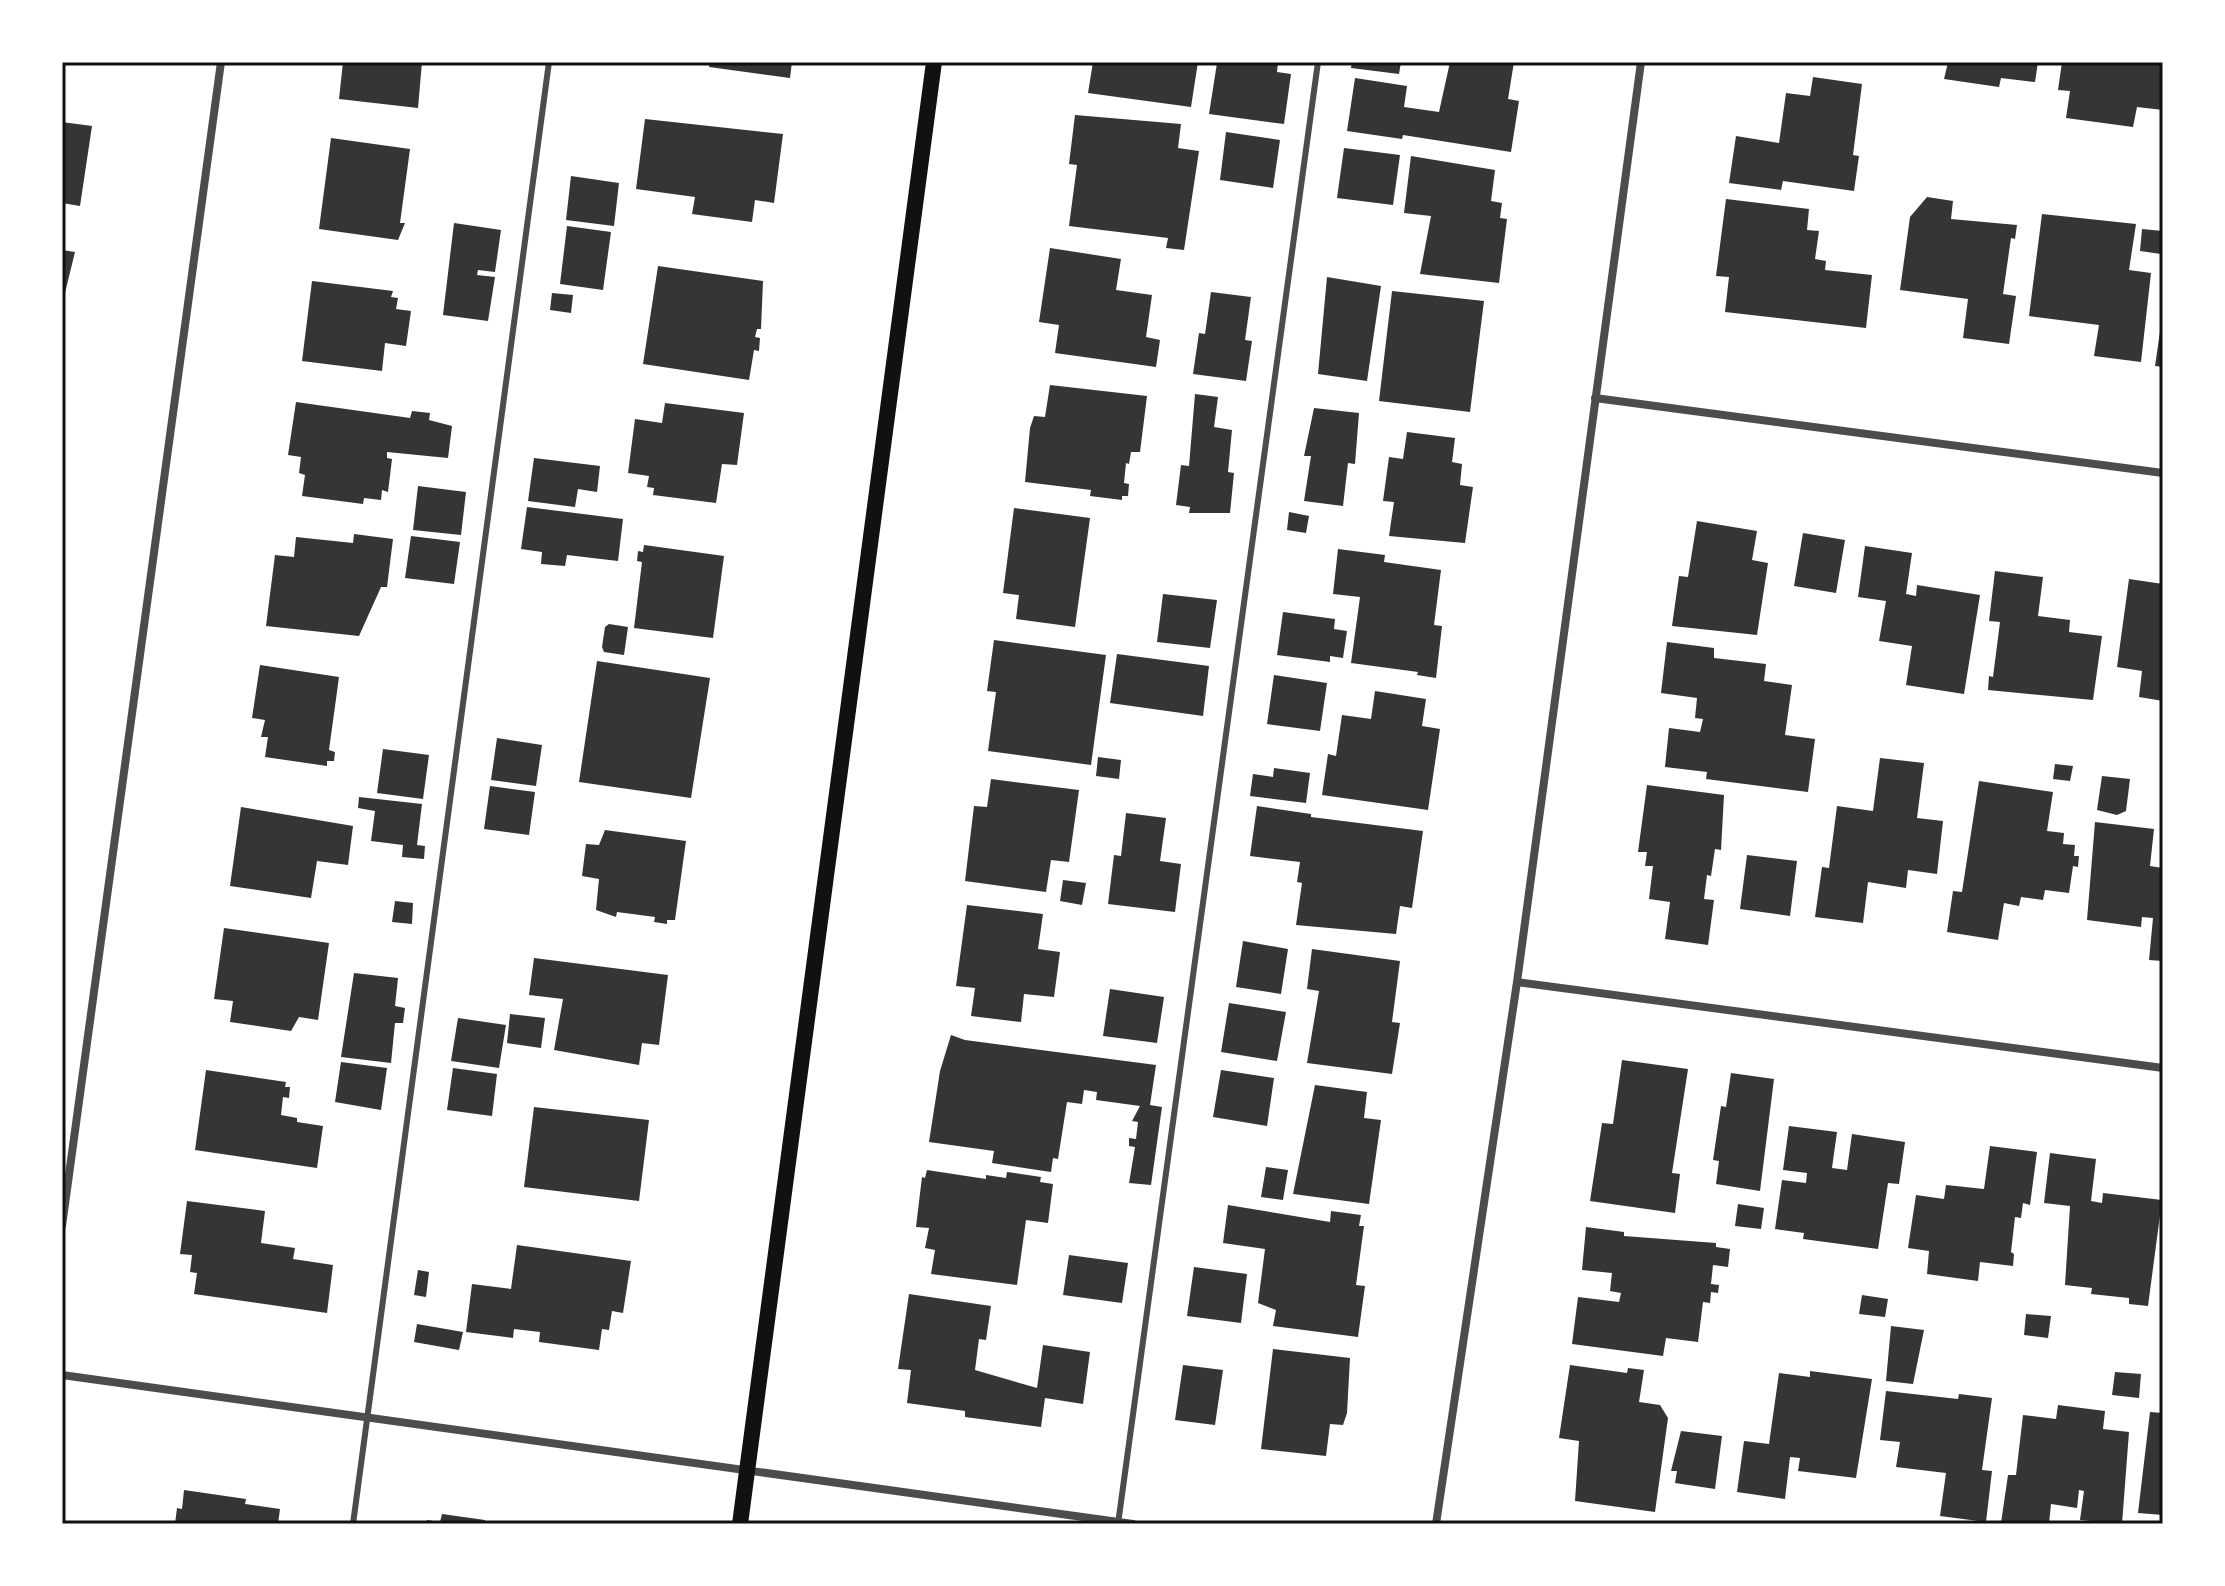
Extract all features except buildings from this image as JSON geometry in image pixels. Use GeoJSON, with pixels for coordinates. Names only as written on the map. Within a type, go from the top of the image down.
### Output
{"type":"FeatureCollection","features":[{"type":"Feature","properties":{"kind":"main road"},"geometry":{"type":"LineString","coordinates":[[740,1524],[934,62]]}},
{"type":"Feature","properties":{"kind":"street"},"geometry":{"type":"LineString","coordinates":[[62,1226],[221,62]]}},
{"type":"Feature","properties":{"kind":"street"},"geometry":{"type":"LineString","coordinates":[[1436,1524],[1517,982],[1641,62]]}},
{"type":"Feature","properties":{"kind":"street"},"geometry":{"type":"LineString","coordinates":[[1595,398],[2163,473]]}},
{"type":"Feature","properties":{"kind":"street"},"geometry":{"type":"LineString","coordinates":[[1517,982],[2163,1068]]}},
{"type":"Feature","properties":{"kind":"street"},"geometry":{"type":"LineString","coordinates":[[62,1375],[1133,1524]]}},
{"type":"Feature","properties":{"kind":"lane"},"geometry":{"type":"LineString","coordinates":[[353,1524],[549,62]]}},
{"type":"Feature","properties":{"kind":"lane"},"geometry":{"type":"LineString","coordinates":[[1118,1523],[1318,62]]}}]}
